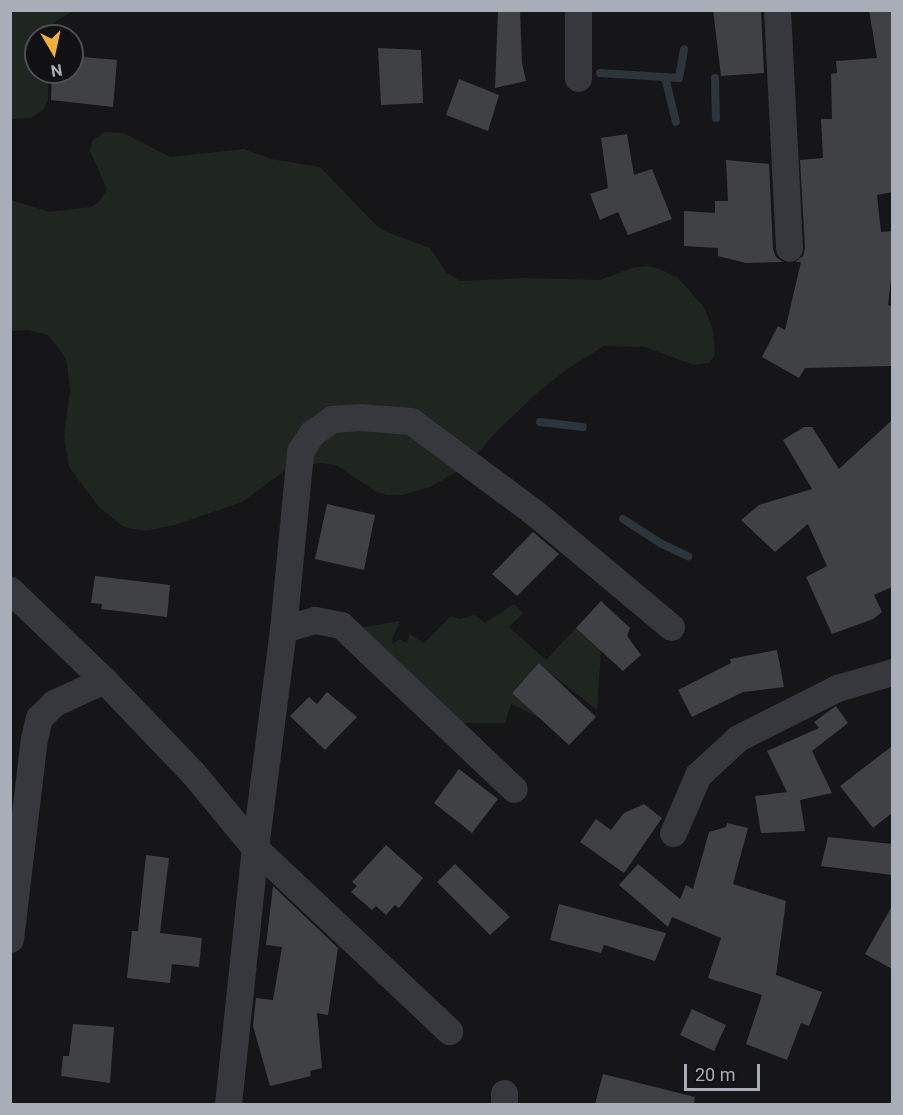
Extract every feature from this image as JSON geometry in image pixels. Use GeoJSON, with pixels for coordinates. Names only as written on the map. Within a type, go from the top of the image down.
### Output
{"type":"FeatureCollection","features":[{"type":"Feature","properties":{"kind":"street"},"geometry":{"type":"LineString","coordinates":[[578,10],[578,78]]}},
{"type":"Feature","properties":{"kind":"street"},"geometry":{"type":"LineString","coordinates":[[777,10],[789,248]]}},
{"type":"Feature","properties":{"kind":"street"},"geometry":{"type":"LineString","coordinates":[[228,1104],[255,848],[283,629],[300,451],[312,433],[332,419],[360,417],[411,421],[536,514],[671,627]]}},
{"type":"Feature","properties":{"kind":"street"},"geometry":{"type":"LineString","coordinates":[[10,590],[104,680],[193,773],[255,848],[449,1031]]}},
{"type":"Feature","properties":{"kind":"street"},"geometry":{"type":"LineString","coordinates":[[283,629],[315,620],[341,625],[514,789]]}},
{"type":"Feature","properties":{"kind":"street"},"geometry":{"type":"LineString","coordinates":[[673,833],[698,775],[738,738],[837,688],[892,672]]}},
{"type":"Feature","properties":{"kind":"street"},"geometry":{"type":"LineString","coordinates":[[10,939],[34,739],[39,718],[54,703],[104,680]]}},
{"type":"Feature","properties":{"kind":"shaded area"},"geometry":{"type":"Polygon","coordinates":[[[10,11],[73,11],[52,24],[24,24],[24,84],[48,84],[48,100],[43,110],[31,118],[11,119],[10,11]]]}},
{"type":"Feature","properties":{"kind":"shaded area"},"geometry":{"type":"Polygon","coordinates":[[[105,132],[124,133],[170,157],[244,149],[271,159],[320,167],[377,226],[430,248],[447,273],[460,281],[524,278],[600,280],[632,268],[647,266],[660,269],[678,278],[704,307],[713,330],[715,355],[709,363],[694,365],[645,347],[604,346],[570,367],[539,391],[495,433],[465,467],[430,487],[402,495],[387,495],[375,491],[336,465],[320,463],[287,469],[242,502],[175,525],[145,531],[124,527],[99,507],[69,467],[64,436],[70,391],[67,363],[62,352],[48,335],[28,330],[11,331],[11,200],[49,212],[91,207],[100,201],[107,189],[90,151],[92,141],[105,132]]]}},
{"type":"Feature","properties":{"kind":"shaded area"},"geometry":{"type":"Polygon","coordinates":[[[514,604],[523,613],[509,627],[546,660],[576,628],[601,649],[597,710],[545,669],[539,679],[522,681],[512,692],[540,718],[511,704],[505,723],[461,723],[346,630],[400,621],[392,639],[393,644],[400,639],[407,643],[410,634],[424,643],[451,616],[459,619],[475,615],[485,623],[514,604]]]}},
{"type":"Feature","properties":{"kind":"building"},"geometry":{"type":"Polygon","coordinates":[[[498,10],[520,10],[522,63],[526,81],[495,88],[498,10]]]}},
{"type":"Feature","properties":{"kind":"building"},"geometry":{"type":"Polygon","coordinates":[[[713,10],[761,10],[764,73],[721,76],[713,10]]]}},
{"type":"Feature","properties":{"kind":"building"},"geometry":{"type":"Polygon","coordinates":[[[869,10],[892,10],[892,192],[877,195],[881,232],[892,231],[892,271],[888,305],[892,306],[892,366],[805,368],[799,378],[762,357],[778,326],[785,330],[801,262],[795,262],[803,256],[805,248],[800,160],[823,158],[821,119],[832,119],[831,74],[837,73],[836,61],[877,58],[869,10]]]}},
{"type":"Feature","properties":{"kind":"building"},"geometry":{"type":"Polygon","coordinates":[[[378,48],[421,50],[423,103],[381,105],[378,48]]]}},
{"type":"Feature","properties":{"kind":"building"},"geometry":{"type":"Polygon","coordinates":[[[84,57],[117,60],[113,107],[51,100],[52,84],[84,84],[84,57]]]}},
{"type":"Feature","properties":{"kind":"building"},"geometry":{"type":"Polygon","coordinates":[[[459,79],[499,95],[488,131],[446,115],[459,79]]]}},
{"type":"Feature","properties":{"kind":"building"},"geometry":{"type":"Polygon","coordinates":[[[627,134],[634,175],[652,169],[672,219],[628,235],[618,212],[600,220],[590,194],[608,188],[601,138],[627,134]]]}},
{"type":"Feature","properties":{"kind":"building"},"geometry":{"type":"Polygon","coordinates":[[[726,160],[769,164],[773,249],[776,257],[783,262],[746,263],[718,256],[718,248],[684,246],[684,211],[715,213],[715,201],[728,201],[726,160]]]}},
{"type":"Feature","properties":{"kind":"building"},"geometry":{"type":"Polygon","coordinates":[[[892,420],[892,587],[874,595],[882,612],[873,619],[832,634],[806,577],[827,566],[808,524],[775,552],[741,520],[759,505],[812,489],[783,440],[804,427],[812,427],[839,469],[892,420]]]}},
{"type":"Feature","properties":{"kind":"building"},"geometry":{"type":"Polygon","coordinates":[[[327,504],[375,515],[364,570],[315,559],[327,504]]]}},
{"type":"Feature","properties":{"kind":"building"},"geometry":{"type":"Polygon","coordinates":[[[533,532],[559,554],[517,596],[492,574],[533,532]]]}},
{"type":"Feature","properties":{"kind":"building"},"geometry":{"type":"Polygon","coordinates":[[[95,576],[170,585],[167,617],[101,609],[102,604],[91,603],[95,576]]]}},
{"type":"Feature","properties":{"kind":"building"},"geometry":{"type":"Polygon","coordinates":[[[601,601],[630,628],[627,636],[641,655],[623,671],[576,628],[601,601]]]}},
{"type":"Feature","properties":{"kind":"building"},"geometry":{"type":"Polygon","coordinates":[[[777,650],[784,687],[743,692],[692,717],[678,690],[731,663],[730,659],[777,650]]]}},
{"type":"Feature","properties":{"kind":"building"},"geometry":{"type":"Polygon","coordinates":[[[539,663],[596,717],[569,745],[512,693],[539,663]]]}},
{"type":"Feature","properties":{"kind":"building"},"geometry":{"type":"Polygon","coordinates":[[[327,692],[357,717],[325,750],[290,716],[309,697],[317,704],[327,692]]]}},
{"type":"Feature","properties":{"kind":"building"},"geometry":{"type":"Polygon","coordinates":[[[836,706],[848,723],[812,751],[832,793],[800,800],[805,831],[761,833],[755,796],[787,792],[767,751],[819,728],[814,722],[836,706]]]}},
{"type":"Feature","properties":{"kind":"building"},"geometry":{"type":"Polygon","coordinates":[[[892,746],[892,813],[873,828],[840,786],[892,746]]]}},
{"type":"Feature","properties":{"kind":"building"},"geometry":{"type":"Polygon","coordinates":[[[459,769],[498,799],[472,833],[434,803],[459,769]]]}},
{"type":"Feature","properties":{"kind":"building"},"geometry":{"type":"Polygon","coordinates":[[[644,804],[662,818],[624,873],[580,842],[596,819],[611,830],[624,813],[644,804]]]}},
{"type":"Feature","properties":{"kind":"building"},"geometry":{"type":"Polygon","coordinates":[[[727,823],[748,828],[733,884],[786,901],[776,975],[822,992],[809,1026],[801,1023],[787,1060],[746,1044],[762,995],[708,978],[721,938],[672,917],[668,927],[619,885],[638,864],[680,899],[686,885],[693,889],[709,832],[726,827],[727,823]]]}},
{"type":"Feature","properties":{"kind":"building"},"geometry":{"type":"Polygon","coordinates":[[[828,837],[892,844],[892,875],[821,866],[828,837]]]}},
{"type":"Feature","properties":{"kind":"building"},"geometry":{"type":"Polygon","coordinates":[[[386,845],[423,878],[399,908],[395,905],[386,915],[376,906],[372,910],[351,892],[357,886],[352,882],[386,845]]]}},
{"type":"Feature","properties":{"kind":"building"},"geometry":{"type":"Polygon","coordinates":[[[146,855],[169,858],[160,933],[202,938],[199,967],[172,964],[170,983],[127,978],[132,931],[138,931],[146,855]]]}},
{"type":"Feature","properties":{"kind":"building"},"geometry":{"type":"Polygon","coordinates":[[[455,864],[510,917],[490,935],[437,882],[455,864]]]}},
{"type":"Feature","properties":{"kind":"building"},"geometry":{"type":"Polygon","coordinates":[[[273,886],[338,948],[328,1015],[317,1013],[322,1068],[310,1071],[311,1076],[270,1086],[253,1026],[256,998],[273,1000],[282,947],[266,945],[273,886]]]}},
{"type":"Feature","properties":{"kind":"building"},"geometry":{"type":"Polygon","coordinates":[[[559,904],[666,933],[655,961],[604,945],[601,953],[550,940],[559,904]]]}},
{"type":"Feature","properties":{"kind":"building"},"geometry":{"type":"Polygon","coordinates":[[[892,906],[892,969],[865,954],[892,906]]]}},
{"type":"Feature","properties":{"kind":"building"},"geometry":{"type":"Polygon","coordinates":[[[692,1009],[726,1025],[714,1051],[680,1035],[692,1009]]]}},
{"type":"Feature","properties":{"kind":"building"},"geometry":{"type":"Polygon","coordinates":[[[73,1024],[114,1027],[110,1083],[61,1076],[63,1056],[69,1056],[73,1024]]]}},
{"type":"Feature","properties":{"kind":"building"},"geometry":{"type":"Polygon","coordinates":[[[603,1074],[695,1097],[694,1104],[595,1104],[603,1074]]]}},
{"type":"Feature","properties":{"kind":"waterway"},"geometry":{"type":"LineString","coordinates":[[600,73],[679,78],[684,49]]}},
{"type":"Feature","properties":{"kind":"waterway"},"geometry":{"type":"LineString","coordinates":[[665,77],[676,122]]}},
{"type":"Feature","properties":{"kind":"waterway"},"geometry":{"type":"LineString","coordinates":[[715,78],[716,118]]}},
{"type":"Feature","properties":{"kind":"waterway"},"geometry":{"type":"LineString","coordinates":[[540,422],[583,427]]}},
{"type":"Feature","properties":{"kind":"waterway"},"geometry":{"type":"LineString","coordinates":[[623,519],[662,544],[688,556]]}}]}
